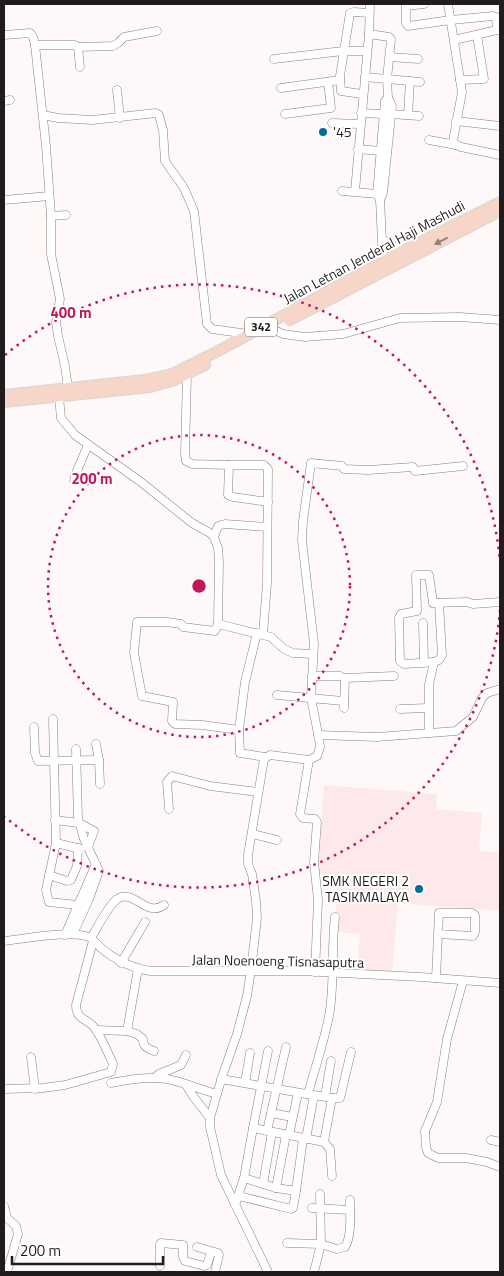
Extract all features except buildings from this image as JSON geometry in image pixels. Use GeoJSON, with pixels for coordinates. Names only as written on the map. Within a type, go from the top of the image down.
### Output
{"type":"FeatureCollection","features":[{"type":"Feature","properties":{"kind":"main road","name":"Jalan Letnan Jenderal Haji Mashudi"},"geometry":{"type":"LineString","coordinates":[[4,402],[59,397],[106,389],[172,374],[402,251],[500,211]]}},
{"type":"Feature","properties":{"kind":"main road","name":"Jalan Letnan Jenderal Haji Mashudi"},"geometry":{"type":"LineString","coordinates":[[4,395],[68,388],[106,389],[150,387],[164,384],[187,374],[500,211]]}},
{"type":"Feature","properties":{"kind":"street"},"geometry":{"type":"LineString","coordinates":[[355,191],[370,4]]}},
{"type":"Feature","properties":{"kind":"street"},"geometry":{"type":"LineString","coordinates":[[424,4],[406,5],[406,23],[411,27],[451,20],[496,17],[499,30],[454,40]]}},
{"type":"Feature","properties":{"kind":"street"},"geometry":{"type":"LineString","coordinates":[[448,4],[462,92],[453,141],[456,145]]}},
{"type":"Feature","properties":{"kind":"street"},"geometry":{"type":"LineString","coordinates":[[362,94],[341,91],[340,80],[350,13],[369,13]]}},
{"type":"Feature","properties":{"kind":"street"},"geometry":{"type":"LineString","coordinates":[[35,45],[113,46],[124,38],[157,31]]}},
{"type":"Feature","properties":{"kind":"street"},"geometry":{"type":"LineString","coordinates":[[4,35],[32,33],[35,45],[51,216],[51,254],[60,299],[56,322],[68,388]]}},
{"type":"Feature","properties":{"kind":"street"},"geometry":{"type":"LineString","coordinates":[[369,34],[390,37],[387,79],[388,98],[392,103],[387,114],[380,151],[379,197],[383,261]]}},
{"type":"Feature","properties":{"kind":"street"},"geometry":{"type":"LineString","coordinates":[[460,80],[484,79],[477,35]]}},
{"type":"Feature","properties":{"kind":"street"},"geometry":{"type":"LineString","coordinates":[[78,47],[80,67]]}},
{"type":"Feature","properties":{"kind":"street"},"geometry":{"type":"LineString","coordinates":[[274,59],[343,51],[367,51]]}},
{"type":"Feature","properties":{"kind":"street"},"geometry":{"type":"LineString","coordinates":[[390,56],[418,59]]}},
{"type":"Feature","properties":{"kind":"street"},"geometry":{"type":"LineString","coordinates":[[365,77],[420,82]]}},
{"type":"Feature","properties":{"kind":"street"},"geometry":{"type":"LineString","coordinates":[[281,88],[340,80]]}},
{"type":"Feature","properties":{"kind":"street"},"geometry":{"type":"LineString","coordinates":[[408,115],[410,81]]}},
{"type":"Feature","properties":{"kind":"street"},"geometry":{"type":"LineString","coordinates":[[284,114],[331,108],[328,82]]}},
{"type":"Feature","properties":{"kind":"street"},"geometry":{"type":"LineString","coordinates":[[117,90],[120,118]]}},
{"type":"Feature","properties":{"kind":"street"},"geometry":{"type":"LineString","coordinates":[[361,113],[418,116]]}},
{"type":"Feature","properties":{"kind":"street"},"geometry":{"type":"LineString","coordinates":[[43,115],[81,120],[106,120],[156,114],[160,116],[164,159],[184,188],[196,216],[207,324],[212,329],[248,334]]}},
{"type":"Feature","properties":{"kind":"street"},"geometry":{"type":"LineString","coordinates":[[379,197],[383,193],[387,114]]}},
{"type":"Feature","properties":{"kind":"street"},"geometry":{"type":"LineString","coordinates":[[456,121],[500,126]]}},
{"type":"Feature","properties":{"kind":"street"},"geometry":{"type":"LineString","coordinates":[[332,123],[360,124]]}},
{"type":"Feature","properties":{"kind":"street"},"geometry":{"type":"LineString","coordinates":[[429,140],[500,155]]}},
{"type":"Feature","properties":{"kind":"street"},"geometry":{"type":"LineString","coordinates":[[358,149],[380,151]]}},
{"type":"Feature","properties":{"kind":"street"},"geometry":{"type":"LineString","coordinates":[[342,190],[379,197]]}},
{"type":"Feature","properties":{"kind":"street"},"geometry":{"type":"LineString","coordinates":[[4,200],[49,196]]}},
{"type":"Feature","properties":{"kind":"street"},"geometry":{"type":"LineString","coordinates":[[51,216],[66,215]]}},
{"type":"Feature","properties":{"kind":"street"},"geometry":{"type":"LineString","coordinates":[[383,240],[402,251]]}},
{"type":"Feature","properties":{"kind":"street"},"geometry":{"type":"LineString","coordinates":[[273,329],[283,334],[305,337],[343,334],[400,318],[500,320]]}},
{"type":"Feature","properties":{"kind":"street"},"geometry":{"type":"LineString","coordinates":[[187,374],[186,461],[192,464],[264,465],[267,467],[267,584],[260,634],[245,682],[239,730],[240,753],[265,757],[275,755],[309,760],[317,756],[320,747],[310,698],[314,644],[302,540],[311,463],[342,466],[344,469],[368,470],[413,467],[415,471],[463,466]]}},
{"type":"Feature","properties":{"kind":"street"},"geometry":{"type":"LineString","coordinates":[[59,397],[60,413],[64,423],[74,435],[140,482],[192,523],[214,537],[218,548],[219,562],[218,624],[215,631],[182,627],[181,624],[166,622],[137,622],[134,654],[140,693],[144,698],[173,702],[172,721],[174,724],[202,725],[239,730]]}},
{"type":"Feature","properties":{"kind":"street"},"geometry":{"type":"LineString","coordinates":[[74,482],[88,445]]}},
{"type":"Feature","properties":{"kind":"street"},"geometry":{"type":"LineString","coordinates":[[229,465],[228,495],[268,502]]}},
{"type":"Feature","properties":{"kind":"street"},"geometry":{"type":"LineString","coordinates":[[214,537],[217,528],[225,524],[267,527]]}},
{"type":"Feature","properties":{"kind":"street"},"geometry":{"type":"LineString","coordinates":[[439,603],[442,655],[439,660],[424,663],[401,663],[399,657],[400,614],[418,609],[416,575],[428,574],[432,602],[467,602],[474,604],[500,602]]}},
{"type":"Feature","properties":{"kind":"street"},"geometry":{"type":"LineString","coordinates":[[424,623],[424,663]]}},
{"type":"Feature","properties":{"kind":"street"},"geometry":{"type":"LineString","coordinates":[[218,624],[271,637],[288,652],[313,654]]}},
{"type":"Feature","properties":{"kind":"street"},"geometry":{"type":"LineString","coordinates":[[429,733],[429,684],[434,662]]}},
{"type":"Feature","properties":{"kind":"street"},"geometry":{"type":"LineString","coordinates":[[312,676],[340,676]]}},
{"type":"Feature","properties":{"kind":"street"},"geometry":{"type":"LineString","coordinates":[[277,695],[344,704],[344,680],[346,678],[394,676]]}},
{"type":"Feature","properties":{"kind":"street"},"geometry":{"type":"LineString","coordinates":[[318,734],[370,738],[456,732],[473,717],[486,693],[500,689]]}},
{"type":"Feature","properties":{"kind":"street"},"geometry":{"type":"LineString","coordinates":[[400,709],[428,708]]}},
{"type":"Feature","properties":{"kind":"street"},"geometry":{"type":"LineString","coordinates":[[53,719],[56,843],[46,894],[49,902],[78,905]]}},
{"type":"Feature","properties":{"kind":"street"},"geometry":{"type":"LineString","coordinates":[[34,727],[36,758],[41,762],[99,760]]}},
{"type":"Feature","properties":{"kind":"street"},"geometry":{"type":"LineString","coordinates":[[96,744],[100,784]]}},
{"type":"Feature","properties":{"kind":"street"},"geometry":{"type":"LineString","coordinates":[[69,934],[91,885],[96,864],[79,823],[76,749]]}},
{"type":"Feature","properties":{"kind":"street"},"geometry":{"type":"LineString","coordinates":[[265,757],[247,860],[252,874],[257,918],[247,996],[210,1118],[210,1135],[221,1175],[268,1272]]}},
{"type":"Feature","properties":{"kind":"street"},"geometry":{"type":"LineString","coordinates":[[309,760],[300,814],[303,818],[315,819],[317,822],[314,862],[318,900],[315,972]]}},
{"type":"Feature","properties":{"kind":"street"},"geometry":{"type":"LineString","coordinates":[[169,809],[167,782],[172,776],[210,786],[258,792]]}},
{"type":"Feature","properties":{"kind":"street"},"geometry":{"type":"LineString","coordinates":[[55,820],[79,823],[94,831],[89,849]]}},
{"type":"Feature","properties":{"kind":"street"},"geometry":{"type":"LineString","coordinates":[[252,834],[277,840]]}},
{"type":"Feature","properties":{"kind":"street"},"geometry":{"type":"LineString","coordinates":[[56,843],[89,849]]}},
{"type":"Feature","properties":{"kind":"street"},"geometry":{"type":"LineString","coordinates":[[49,875],[67,881],[73,879],[77,866],[78,848]]}},
{"type":"Feature","properties":{"kind":"street"},"geometry":{"type":"LineString","coordinates":[[4,1089],[35,1089],[65,1085],[111,1072],[113,1064],[96,1030],[79,1016],[76,1010],[92,939],[114,902],[119,897],[128,896],[149,908],[157,908],[164,905]]}},
{"type":"Feature","properties":{"kind":"street"},"geometry":{"type":"LineString","coordinates":[[69,934],[78,905],[85,897]]}},
{"type":"Feature","properties":{"kind":"street"},"geometry":{"type":"LineString","coordinates":[[436,978],[438,934],[440,912],[472,912],[475,914],[475,932],[473,936],[438,934]]}},
{"type":"Feature","properties":{"kind":"street"},"geometry":{"type":"LineString","coordinates":[[239,1196],[291,1209],[294,1206],[311,1095],[329,1016],[334,973],[332,952],[334,917]]}},
{"type":"Feature","properties":{"kind":"street"},"geometry":{"type":"LineString","coordinates":[[121,962],[145,922]]}},
{"type":"Feature","properties":{"kind":"street","name":"Jalan Noenoeng Tisnasaputra"},"geometry":{"type":"LineString","coordinates":[[4,940],[69,934],[92,939],[121,962],[138,969],[177,972],[250,970],[315,972],[500,983]]}},
{"type":"Feature","properties":{"kind":"street"},"geometry":{"type":"LineString","coordinates":[[127,1031],[138,969]]}},
{"type":"Feature","properties":{"kind":"street"},"geometry":{"type":"LineString","coordinates":[[463,980],[445,1047],[437,1102],[425,1131],[426,1147],[428,1153],[438,1158],[466,1158],[500,1167]]}},
{"type":"Feature","properties":{"kind":"street"},"geometry":{"type":"LineString","coordinates":[[96,1030],[127,1031],[137,1034],[143,1039],[145,1047],[154,1051]]}},
{"type":"Feature","properties":{"kind":"street"},"geometry":{"type":"LineString","coordinates":[[263,1184],[271,1113],[286,1047]]}},
{"type":"Feature","properties":{"kind":"street"},"geometry":{"type":"LineString","coordinates":[[235,1205],[244,1178],[268,1051]]}},
{"type":"Feature","properties":{"kind":"street"},"geometry":{"type":"LineString","coordinates":[[221,1079],[298,1093],[340,1098],[351,1052]]}},
{"type":"Feature","properties":{"kind":"street"},"geometry":{"type":"LineString","coordinates":[[244,1083],[250,1053]]}},
{"type":"Feature","properties":{"kind":"street"},"geometry":{"type":"LineString","coordinates":[[154,1078],[159,1074],[182,1065],[186,1055]]}},
{"type":"Feature","properties":{"kind":"street"},"geometry":{"type":"LineString","coordinates":[[31,1057],[35,1089]]}},
{"type":"Feature","properties":{"kind":"street"},"geometry":{"type":"LineString","coordinates":[[324,1142],[331,1064],[347,1070]]}},
{"type":"Feature","properties":{"kind":"street"},"geometry":{"type":"LineString","coordinates":[[111,1083],[154,1078],[169,1080],[217,1094]]}},
{"type":"Feature","properties":{"kind":"street"},"geometry":{"type":"LineString","coordinates":[[186,1085],[210,1118]]}},
{"type":"Feature","properties":{"kind":"street"},"geometry":{"type":"LineString","coordinates":[[276,1188],[298,1093]]}},
{"type":"Feature","properties":{"kind":"street"},"geometry":{"type":"LineString","coordinates":[[271,1113],[292,1117]]}},
{"type":"Feature","properties":{"kind":"street"},"geometry":{"type":"LineString","coordinates":[[253,1128],[324,1142],[330,1149],[332,1176]]}},
{"type":"Feature","properties":{"kind":"street"},"geometry":{"type":"LineString","coordinates":[[491,1140],[500,1142]]}},
{"type":"Feature","properties":{"kind":"street"},"geometry":{"type":"LineString","coordinates":[[244,1178],[276,1188],[296,1191]]}},
{"type":"Feature","properties":{"kind":"street"},"geometry":{"type":"LineString","coordinates":[[314,1272],[321,1244],[320,1194]]}},
{"type":"Feature","properties":{"kind":"street"},"geometry":{"type":"LineString","coordinates":[[288,1243],[321,1244],[337,1248],[345,1247],[347,1245],[350,1200]]}},
{"type":"Feature","properties":{"kind":"street"},"geometry":{"type":"LineString","coordinates":[[4,1206],[7,1218],[18,1230],[7,1272]]}},
{"type":"Feature","properties":{"kind":"street"},"geometry":{"type":"LineString","coordinates":[[312,1208],[350,1210]]}},
{"type":"Feature","properties":{"kind":"street"},"geometry":{"type":"LineString","coordinates":[[160,1266],[161,1243],[183,1245],[185,1261],[204,1266],[211,1252]]}},
{"type":"Feature","properties":{"kind":"street"},"geometry":{"type":"LineString","coordinates":[[4,1248],[13,1251]]}},
{"type":"Feature","properties":{"kind":"street"},"geometry":{"type":"LineString","coordinates":[[197,1248],[218,1253],[215,1272]]}},
{"type":"Feature","properties":{"kind":"shaded area","name":"SMK NEGERI 2 TASIKMALAYA"},"geometry":{"type":"Polygon","coordinates":[[[324,785],[437,794],[436,809],[482,813],[479,851],[500,853],[500,911],[398,903],[392,973],[357,970],[360,934],[334,932],[338,875],[318,873],[324,785]]]}},
{"type":"Feature","properties":{"kind":"place","name":"'45"},"geometry":{"type":"Point","coordinates":[323,132]}},
{"type":"Feature","properties":{"kind":"place","name":"SMK NEGERI 2 TASIKMALAYA"},"geometry":{"type":"Point","coordinates":[419,889]}}]}
